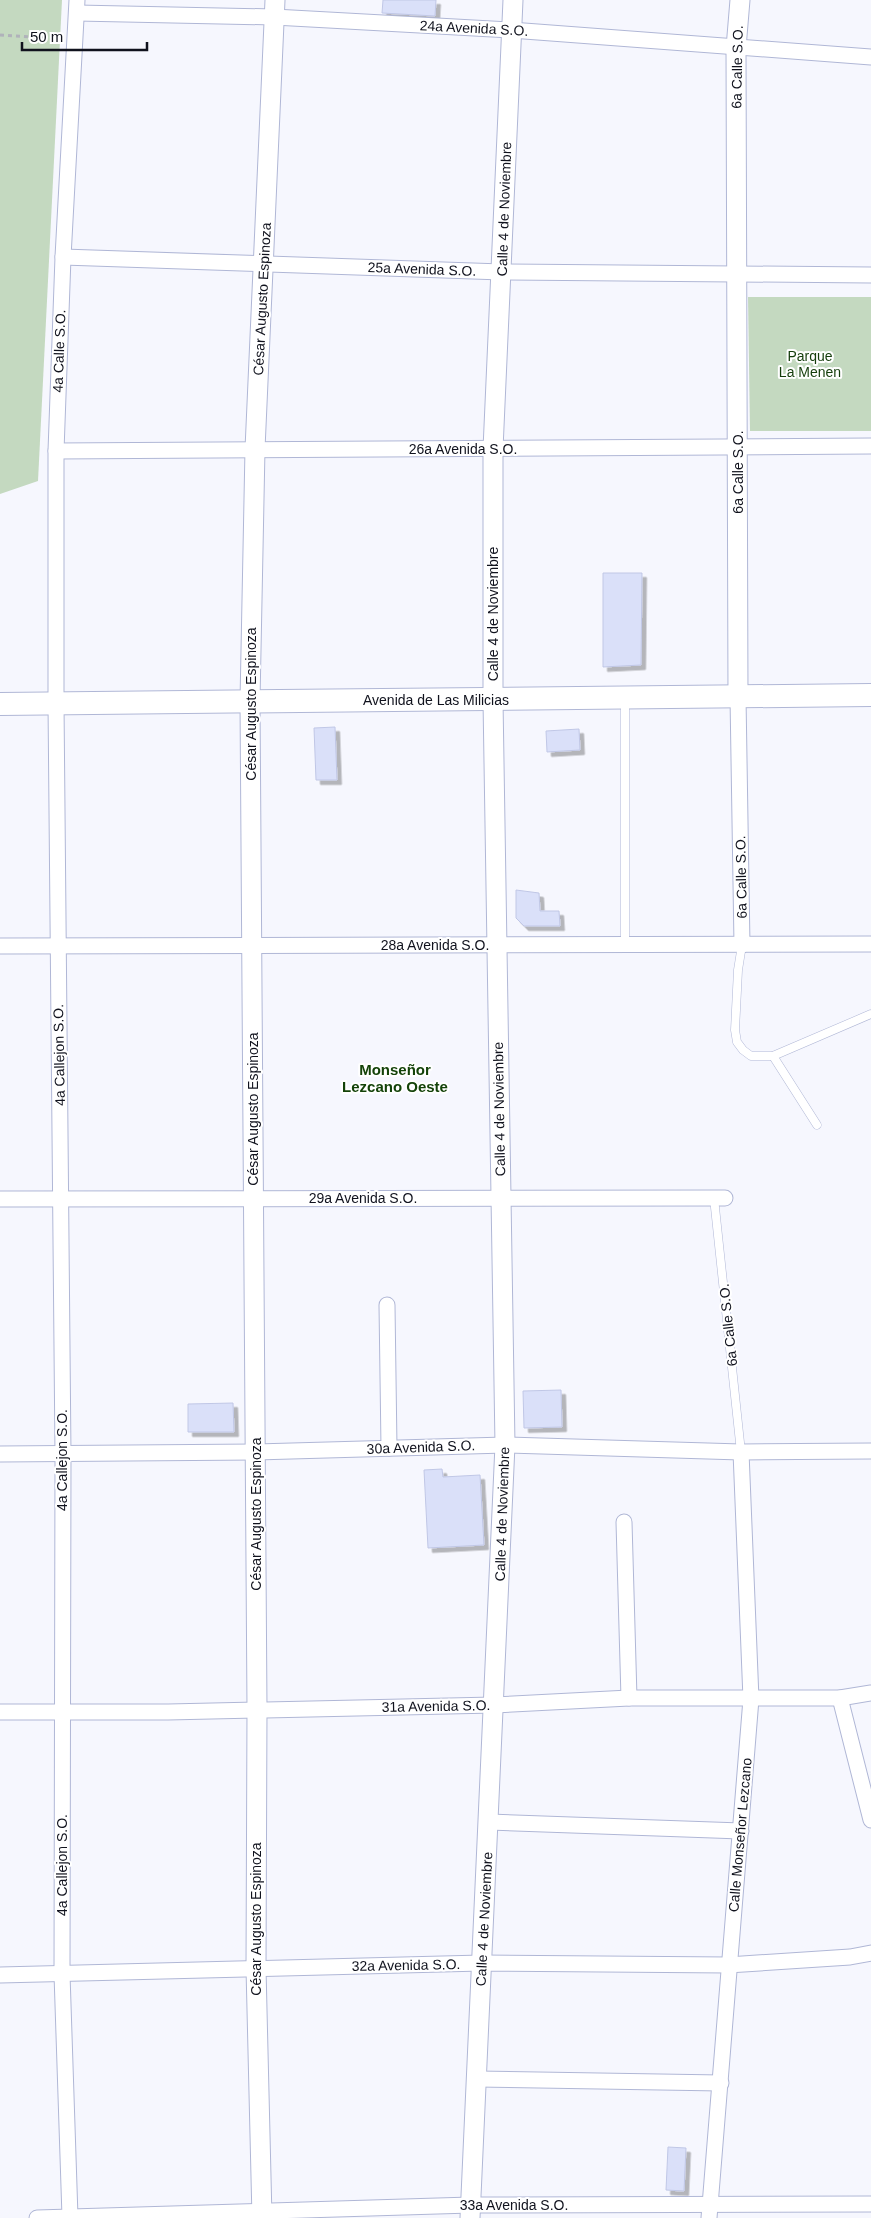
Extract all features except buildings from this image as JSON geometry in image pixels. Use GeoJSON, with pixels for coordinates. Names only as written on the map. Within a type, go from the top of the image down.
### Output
{"type":"FeatureCollection","features":[{"type":"Feature","properties":{"kind":"main road","name":"Avenida de Las Milicias"},"geometry":{"type":"LineString","coordinates":[[0,704],[871,695]]}},
{"type":"Feature","properties":{"kind":"street","name":"Calle 4 de Noviembre"},"geometry":{"type":"LineString","coordinates":[[470,2211],[505,1445],[493,700],[493,449],[513,0]]}},
{"type":"Feature","properties":{"kind":"street","name":"6a Calle S.O."},"geometry":{"type":"LineString","coordinates":[[740,0],[736,48],[736,276],[738,697],[742,945]]}},
{"type":"Feature","properties":{"kind":"street","name":"24a Avenida S.O."},"geometry":{"type":"LineString","coordinates":[[77,6],[275,8],[511,30],[871,57]]}},
{"type":"Feature","properties":{"kind":"street","name":"4a Calle S.O."},"geometry":{"type":"LineString","coordinates":[[56,703],[56,451],[63,257],[77,6]]}},
{"type":"Feature","properties":{"kind":"street","name":"César Augusto Espinoza"},"geometry":{"type":"LineString","coordinates":[[262,2215],[256,1968],[256,1452],[250,701],[255,449],[275,8]]}},
{"type":"Feature","properties":{"kind":"street","name":"25a Avenida S.O."},"geometry":{"type":"LineString","coordinates":[[63,257],[502,272],[736,276],[871,275]]}},
{"type":"Feature","properties":{"kind":"street","name":"26a Avenida S.O."},"geometry":{"type":"LineString","coordinates":[[56,451],[871,446]]}},
{"type":"Feature","properties":{"kind":"street","name":"4a Callejon S.O."},"geometry":{"type":"LineString","coordinates":[[56,703],[63,1455],[62,1974],[70,2217]]}},
{"type":"Feature","properties":{"kind":"street","name":"28a Avenida S.O."},"geometry":{"type":"LineString","coordinates":[[0,946],[871,944]]}},
{"type":"Feature","properties":{"kind":"street","name":"29a Avenida S.O."},"geometry":{"type":"LineString","coordinates":[[0,1199],[720,1198]]}},
{"type":"Feature","properties":{"kind":"street"},"geometry":{"type":"LineString","coordinates":[[387,1305],[389,1448]]}},
{"type":"Feature","properties":{"kind":"street","name":"30a Avenida S.O."},"geometry":{"type":"LineString","coordinates":[[0,1454],[256,1452],[505,1445],[741,1452],[871,1451]]}},
{"type":"Feature","properties":{"kind":"street","name":"Calle Monseñor Lezcano"},"geometry":{"type":"LineString","coordinates":[[710,2211],[728,1965],[751,1700],[741,1452]]}},
{"type":"Feature","properties":{"kind":"street"},"geometry":{"type":"LineString","coordinates":[[624,1522],[628,1698]]}},
{"type":"Feature","properties":{"kind":"street","name":"31a Avenida S.O."},"geometry":{"type":"LineString","coordinates":[[0,1712],[168,1712],[494,1705],[628,1698],[751,1700],[840,1698],[871,1693]]}},
{"type":"Feature","properties":{"kind":"street"},"geometry":{"type":"LineString","coordinates":[[840,1698],[871,1820]]}},
{"type":"Feature","properties":{"kind":"street"},"geometry":{"type":"LineString","coordinates":[[489,1822],[741,1831]]}},
{"type":"Feature","properties":{"kind":"street","name":"32a Avenida S.O."},"geometry":{"type":"LineString","coordinates":[[0,1975],[482,1963],[728,1965],[850,1957],[871,1953]]}},
{"type":"Feature","properties":{"kind":"street"},"geometry":{"type":"LineString","coordinates":[[477,2079],[720,2083]]}},
{"type":"Feature","properties":{"kind":"street","name":"33a Avenida S.O."},"geometry":{"type":"LineString","coordinates":[[37,2218],[470,2211],[710,2211],[871,2204]]}},
{"type":"Feature","properties":{"kind":"lane"},"geometry":{"type":"LineString","coordinates":[[624,945],[625,699]]}},
{"type":"Feature","properties":{"kind":"lane"},"geometry":{"type":"LineString","coordinates":[[742,945],[738,970],[735,1030],[737,1042],[751,1056],[773,1056],[871,1014]]}},
{"type":"Feature","properties":{"kind":"lane"},"geometry":{"type":"LineString","coordinates":[[773,1056],[817,1125]]}},
{"type":"Feature","properties":{"kind":"lane","name":"6a Calle S.O."},"geometry":{"type":"LineString","coordinates":[[720,1198],[741,1452]]}},
{"type":"Feature","properties":{"kind":"path"},"geometry":{"type":"LineString","coordinates":[[0,35],[44,38]]}},
{"type":"Feature","properties":{"kind":"green space"},"geometry":{"type":"Polygon","coordinates":[[[0,0],[62,0],[38,481],[0,494],[0,0]]]}},
{"type":"Feature","properties":{"kind":"green space","name":"Parque La Menen"},"geometry":{"type":"Polygon","coordinates":[[[748,297],[871,297],[871,431],[750,431],[748,297]]]}},
{"type":"Feature","properties":{"kind":"district","name":"Monseñor Lezcano Oeste"},"geometry":{"type":"Point","coordinates":[395,1078]}}]}
